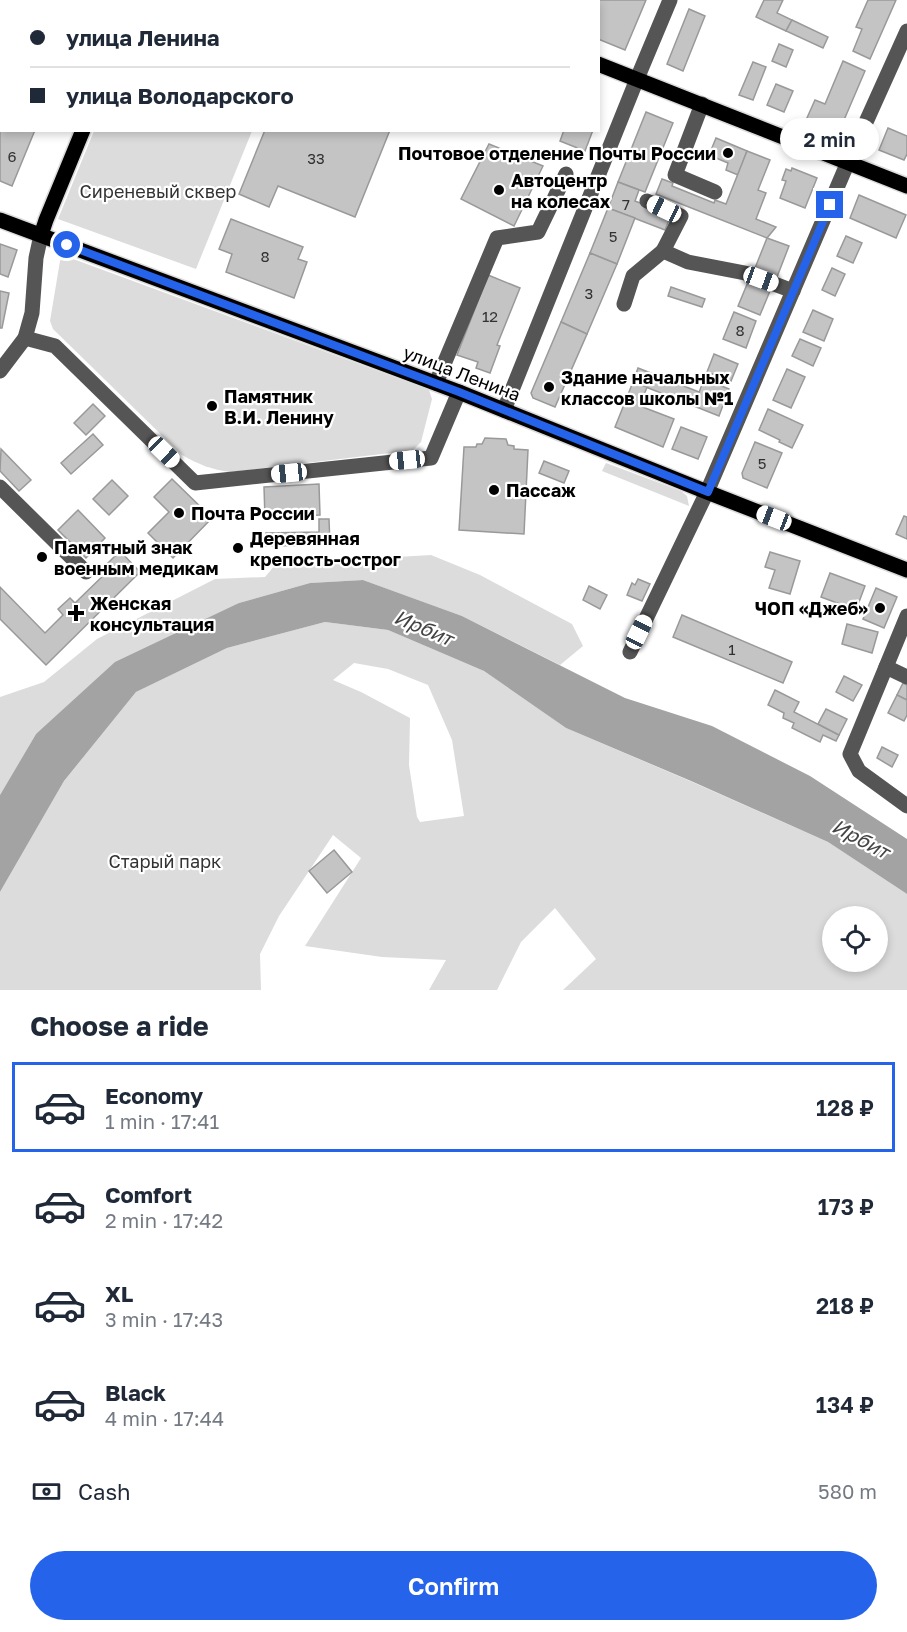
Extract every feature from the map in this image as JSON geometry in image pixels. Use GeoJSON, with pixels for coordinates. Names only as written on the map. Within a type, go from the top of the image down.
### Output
{"type":"FeatureCollection","features":[{"type":"Feature","properties":{"kind":"main road"},"geometry":{"type":"LineString","coordinates":[[600,65],[907,186]]}},
{"type":"Feature","properties":{"kind":"main road"},"geometry":{"type":"LineString","coordinates":[[41,235],[82,132]]}},
{"type":"Feature","properties":{"kind":"main road","name":"улица Ленина"},"geometry":{"type":"LineString","coordinates":[[0,220],[459,392],[907,570]]}},
{"type":"Feature","properties":{"kind":"street"},"geometry":{"type":"LineString","coordinates":[[504,410],[670,0]]}},
{"type":"Feature","properties":{"kind":"street"},"geometry":{"type":"LineString","coordinates":[[630,652],[708,492],[848,162],[907,31]]}},
{"type":"Feature","properties":{"kind":"street"},"geometry":{"type":"LineString","coordinates":[[702,104],[675,175],[715,192]]}},
{"type":"Feature","properties":{"kind":"street"},"geometry":{"type":"LineString","coordinates":[[436,384],[497,238],[538,232],[566,174]]}},
{"type":"Feature","properties":{"kind":"street"},"geometry":{"type":"LineString","coordinates":[[624,304],[633,276],[663,251],[681,216],[647,201]]}},
{"type":"Feature","properties":{"kind":"street"},"geometry":{"type":"LineString","coordinates":[[0,371],[25,338],[32,314],[36,258],[41,235]]}},
{"type":"Feature","properties":{"kind":"street"},"geometry":{"type":"LineString","coordinates":[[663,251],[688,261],[745,273],[794,291]]}},
{"type":"Feature","properties":{"kind":"street"},"geometry":{"type":"LineString","coordinates":[[25,338],[55,346],[195,483],[431,458],[459,392]]}},
{"type":"Feature","properties":{"kind":"street"},"geometry":{"type":"LineString","coordinates":[[0,487],[86,572]]}},
{"type":"Feature","properties":{"kind":"street"},"geometry":{"type":"LineString","coordinates":[[907,616],[850,754],[859,771],[907,806]]}},
{"type":"Feature","properties":{"kind":"street"},"geometry":{"type":"LineString","coordinates":[[886,667],[907,677]]}},
{"type":"Feature","properties":{"kind":"green space","name":"Сиреневый сквер"},"geometry":{"type":"Polygon","coordinates":[[[94,132],[252,132],[196,269],[58,219],[94,132]]]}},
{"type":"Feature","properties":{"kind":"green space"},"geometry":{"type":"Polygon","coordinates":[[[65,256],[429,390],[432,399],[421,442],[413,450],[407,451],[230,472],[199,464],[182,455],[53,329],[50,321],[60,261],[65,256]]]}},
{"type":"Feature","properties":{"kind":"green space"},"geometry":{"type":"Polygon","coordinates":[[[606,463],[681,491],[687,496],[689,506],[602,471],[606,463]]]}},
{"type":"Feature","properties":{"kind":"green space"},"geometry":{"type":"Polygon","coordinates":[[[431,555],[480,575],[572,624],[583,646],[560,665],[462,616],[363,580],[310,583],[239,603],[36,734],[0,795],[0,697],[44,682],[97,639],[215,579],[265,577],[276,564],[431,555]]]}},
{"type":"Feature","properties":{"kind":"green space","name":"Старый парк"},"geometry":{"type":"Polygon","coordinates":[[[325,622],[388,630],[484,671],[566,728],[828,842],[907,894],[907,990],[563,990],[596,959],[555,908],[521,942],[497,990],[429,990],[446,960],[382,957],[305,946],[361,858],[333,835],[279,916],[260,954],[261,990],[0,990],[0,892],[64,781],[136,692],[227,648],[325,622]],[[354,663],[333,680],[410,718],[409,765],[417,817],[420,822],[464,816],[452,740],[428,685],[388,669],[354,663]]]}},
{"type":"Feature","properties":{"kind":"water","name":"Ирбит"},"geometry":{"type":"Polygon","coordinates":[[[363,580],[462,616],[625,698],[712,726],[810,776],[907,839],[907,894],[828,842],[566,728],[484,671],[388,630],[325,622],[227,648],[136,692],[64,781],[0,892],[0,795],[36,734],[115,662],[239,603],[310,583],[363,580]]]}},
{"type":"Feature","properties":{"kind":"building"},"geometry":{"type":"Polygon","coordinates":[[[600,0],[646,0],[625,50],[600,40],[600,0]]]}},
{"type":"Feature","properties":{"kind":"building"},"geometry":{"type":"Polygon","coordinates":[[[764,0],[783,0],[777,13],[792,20],[786,31],[756,17],[764,0]]]}},
{"type":"Feature","properties":{"kind":"building"},"geometry":{"type":"Polygon","coordinates":[[[868,0],[896,0],[870,59],[853,51],[862,29],[856,27],[868,0]]]}},
{"type":"Feature","properties":{"kind":"building"},"geometry":{"type":"Polygon","coordinates":[[[689,9],[705,16],[683,71],[667,64],[689,9]]]}},
{"type":"Feature","properties":{"kind":"building"},"geometry":{"type":"Polygon","coordinates":[[[792,20],[828,37],[823,48],[786,31],[792,20]]]}},
{"type":"Feature","properties":{"kind":"building"},"geometry":{"type":"Polygon","coordinates":[[[779,44],[793,50],[786,67],[772,61],[779,44]]]}},
{"type":"Feature","properties":{"kind":"building"},"geometry":{"type":"Polygon","coordinates":[[[843,61],[865,71],[838,134],[806,120],[815,100],[825,104],[843,61]]]}},
{"type":"Feature","properties":{"kind":"building"},"geometry":{"type":"Polygon","coordinates":[[[753,62],[766,67],[753,100],[739,95],[753,62]]]}},
{"type":"Feature","properties":{"kind":"building"},"geometry":{"type":"Polygon","coordinates":[[[776,84],[793,91],[784,112],[767,105],[776,84]]]}},
{"type":"Feature","properties":{"kind":"building"},"geometry":{"type":"Polygon","coordinates":[[[646,112],[673,123],[645,192],[618,182],[646,112]]]}},
{"type":"Feature","properties":{"kind":"building"},"geometry":{"type":"Polygon","coordinates":[[[888,128],[907,136],[907,154],[904,160],[879,150],[888,128]]]}},
{"type":"Feature","properties":{"kind":"building"},"geometry":{"type":"Polygon","coordinates":[[[0,132],[34,132],[12,186],[0,181],[0,132]]]}},
{"type":"Feature","properties":{"kind":"building"},"geometry":{"type":"Polygon","coordinates":[[[264,132],[389,132],[355,217],[278,186],[269,207],[239,194],[264,132]]]}},
{"type":"Feature","properties":{"kind":"building"},"geometry":{"type":"Polygon","coordinates":[[[563,132],[592,132],[585,151],[560,141],[563,132]]]}},
{"type":"Feature","properties":{"kind":"building"},"geometry":{"type":"Polygon","coordinates":[[[716,138],[747,151],[738,175],[726,170],[728,163],[709,155],[716,138]]]}},
{"type":"Feature","properties":{"kind":"building"},"geometry":{"type":"Polygon","coordinates":[[[489,144],[543,166],[514,226],[461,199],[489,144]]]}},
{"type":"Feature","properties":{"kind":"building"},"geometry":{"type":"Polygon","coordinates":[[[747,151],[770,160],[758,190],[766,193],[756,219],[776,227],[767,238],[656,194],[662,179],[673,183],[672,186],[714,203],[715,200],[726,204],[747,151]]]}},
{"type":"Feature","properties":{"kind":"building"},"geometry":{"type":"Polygon","coordinates":[[[792,168],[817,178],[805,208],[780,198],[786,181],[782,180],[786,169],[791,171],[792,168]]]}},
{"type":"Feature","properties":{"kind":"building"},"geometry":{"type":"Polygon","coordinates":[[[618,182],[639,190],[635,201],[671,215],[665,230],[608,208],[618,182]]]}},
{"type":"Feature","properties":{"kind":"building"},"geometry":{"type":"Polygon","coordinates":[[[859,195],[906,215],[896,238],[850,218],[859,195]]]}},
{"type":"Feature","properties":{"kind":"building"},"geometry":{"type":"Polygon","coordinates":[[[608,208],[635,218],[617,264],[590,253],[608,208]]]}},
{"type":"Feature","properties":{"kind":"building"},"geometry":{"type":"Polygon","coordinates":[[[231,219],[303,247],[298,259],[307,262],[294,298],[226,272],[232,254],[219,249],[231,219]]]}},
{"type":"Feature","properties":{"kind":"building"},"geometry":{"type":"Polygon","coordinates":[[[846,236],[862,243],[853,263],[837,256],[846,236]]]}},
{"type":"Feature","properties":{"kind":"building"},"geometry":{"type":"Polygon","coordinates":[[[767,238],[789,246],[777,277],[755,268],[767,238]]]}},
{"type":"Feature","properties":{"kind":"building"},"geometry":{"type":"Polygon","coordinates":[[[0,244],[17,250],[8,277],[0,274],[0,244]]]}},
{"type":"Feature","properties":{"kind":"building"},"geometry":{"type":"Polygon","coordinates":[[[590,253],[617,264],[587,334],[561,322],[590,253]]]}},
{"type":"Feature","properties":{"kind":"building"},"geometry":{"type":"Polygon","coordinates":[[[832,268],[845,274],[835,296],[822,290],[832,268]]]}},
{"type":"Feature","properties":{"kind":"building"},"geometry":{"type":"Polygon","coordinates":[[[488,275],[520,288],[497,345],[500,346],[490,373],[476,368],[478,362],[457,355],[488,275]]]}},
{"type":"Feature","properties":{"kind":"building"},"geometry":{"type":"Polygon","coordinates":[[[748,282],[770,291],[760,315],[738,306],[748,282]]]}},
{"type":"Feature","properties":{"kind":"building"},"geometry":{"type":"Polygon","coordinates":[[[671,287],[705,299],[702,307],[668,296],[671,287]]]}},
{"type":"Feature","properties":{"kind":"building"},"geometry":{"type":"Polygon","coordinates":[[[0,291],[9,293],[2,328],[0,328],[0,291]]]}},
{"type":"Feature","properties":{"kind":"building"},"geometry":{"type":"Polygon","coordinates":[[[813,310],[833,319],[824,341],[803,332],[813,310]]]}},
{"type":"Feature","properties":{"kind":"building"},"geometry":{"type":"Polygon","coordinates":[[[734,312],[756,321],[746,348],[723,339],[734,312]]]}},
{"type":"Feature","properties":{"kind":"building"},"geometry":{"type":"Polygon","coordinates":[[[561,322],[587,334],[555,407],[533,398],[531,393],[561,322]]]}},
{"type":"Feature","properties":{"kind":"building"},"geometry":{"type":"Polygon","coordinates":[[[800,339],[821,348],[813,366],[792,356],[800,339]]]}},
{"type":"Feature","properties":{"kind":"building"},"geometry":{"type":"Polygon","coordinates":[[[714,354],[738,364],[731,381],[707,372],[714,354]]]}},
{"type":"Feature","properties":{"kind":"building"},"geometry":{"type":"Polygon","coordinates":[[[638,368],[699,392],[694,406],[633,382],[638,368]]]}},
{"type":"Feature","properties":{"kind":"building"},"geometry":{"type":"Polygon","coordinates":[[[787,369],[805,377],[791,408],[773,400],[787,369]]]}},
{"type":"Feature","properties":{"kind":"building"},"geometry":{"type":"Polygon","coordinates":[[[704,379],[729,389],[719,416],[694,406],[704,379]]]}},
{"type":"Feature","properties":{"kind":"building"},"geometry":{"type":"Polygon","coordinates":[[[633,382],[647,387],[640,406],[674,419],[663,447],[615,427],[633,382]]]}},
{"type":"Feature","properties":{"kind":"building"},"geometry":{"type":"Polygon","coordinates":[[[93,404],[105,416],[86,435],[74,423],[93,404]]]}},
{"type":"Feature","properties":{"kind":"building"},"geometry":{"type":"Polygon","coordinates":[[[768,409],[803,425],[792,448],[759,430],[768,409]]]}},
{"type":"Feature","properties":{"kind":"building"},"geometry":{"type":"Polygon","coordinates":[[[681,427],[707,437],[698,459],[672,449],[681,427]]]}},
{"type":"Feature","properties":{"kind":"building"},"geometry":{"type":"Polygon","coordinates":[[[93,434],[103,445],[71,474],[61,463],[93,434]]]}},
{"type":"Feature","properties":{"kind":"building","name":"Пассаж"},"geometry":{"type":"Polygon","coordinates":[[[485,438],[506,439],[508,445],[514,446],[514,449],[528,450],[524,534],[459,530],[464,447],[476,447],[477,444],[482,444],[485,438]]]}},
{"type":"Feature","properties":{"kind":"building"},"geometry":{"type":"Polygon","coordinates":[[[755,442],[782,453],[767,488],[743,478],[742,473],[755,442]]]}},
{"type":"Feature","properties":{"kind":"building"},"geometry":{"type":"Polygon","coordinates":[[[1,449],[31,480],[19,491],[0,471],[1,449]]]}},
{"type":"Feature","properties":{"kind":"building"},"geometry":{"type":"Polygon","coordinates":[[[544,461],[569,471],[564,483],[539,473],[544,461]]]}},
{"type":"Feature","properties":{"kind":"building"},"geometry":{"type":"Polygon","coordinates":[[[172,479],[212,518],[173,558],[148,533],[169,512],[154,497],[172,479]]]}},
{"type":"Feature","properties":{"kind":"building"},"geometry":{"type":"Polygon","coordinates":[[[112,480],[128,496],[109,515],[93,499],[112,480]]]}},
{"type":"Feature","properties":{"kind":"building"},"geometry":{"type":"Polygon","coordinates":[[[319,484],[320,515],[265,518],[264,487],[319,484]]]}},
{"type":"Feature","properties":{"kind":"building"},"geometry":{"type":"Polygon","coordinates":[[[78,510],[105,538],[86,558],[58,530],[78,510]]]}},
{"type":"Feature","properties":{"kind":"building"},"geometry":{"type":"Polygon","coordinates":[[[904,516],[907,517],[907,539],[896,534],[904,516]]]}},
{"type":"Feature","properties":{"kind":"building"},"geometry":{"type":"Polygon","coordinates":[[[319,519],[329,519],[330,545],[266,546],[266,533],[319,532],[319,519]]]}},
{"type":"Feature","properties":{"kind":"building"},"geometry":{"type":"Polygon","coordinates":[[[120,551],[140,572],[46,665],[0,619],[0,587],[45,633],[63,615],[58,609],[70,598],[75,603],[112,567],[108,563],[120,551]]]}},
{"type":"Feature","properties":{"kind":"building"},"geometry":{"type":"Polygon","coordinates":[[[770,552],[800,561],[790,594],[769,588],[775,570],[765,567],[770,552]]]}},
{"type":"Feature","properties":{"kind":"building"},"geometry":{"type":"Polygon","coordinates":[[[830,573],[865,586],[856,610],[821,597],[830,573]]]}},
{"type":"Feature","properties":{"kind":"building"},"geometry":{"type":"Polygon","coordinates":[[[638,579],[650,584],[642,601],[627,595],[632,583],[635,585],[638,579]]]}},
{"type":"Feature","properties":{"kind":"building"},"geometry":{"type":"Polygon","coordinates":[[[589,586],[607,595],[600,609],[583,600],[589,586]]]}},
{"type":"Feature","properties":{"kind":"building"},"geometry":{"type":"Polygon","coordinates":[[[876,588],[897,597],[884,628],[863,619],[876,588]]]}},
{"type":"Feature","properties":{"kind":"building"},"geometry":{"type":"Polygon","coordinates":[[[682,615],[792,662],[783,683],[673,637],[682,615]]]}},
{"type":"Feature","properties":{"kind":"building"},"geometry":{"type":"Polygon","coordinates":[[[847,624],[878,632],[872,653],[842,644],[847,624]]]}},
{"type":"Feature","properties":{"kind":"building"},"geometry":{"type":"Polygon","coordinates":[[[844,676],[862,685],[853,701],[836,692],[844,676]]]}},
{"type":"Feature","properties":{"kind":"building"},"geometry":{"type":"Polygon","coordinates":[[[903,683],[907,685],[907,700],[897,695],[903,683]]]}},
{"type":"Feature","properties":{"kind":"building"},"geometry":{"type":"Polygon","coordinates":[[[775,690],[799,702],[794,712],[839,735],[836,741],[823,735],[820,742],[792,728],[794,723],[783,718],[784,713],[768,705],[775,690]]]}},
{"type":"Feature","properties":{"kind":"building"},"geometry":{"type":"Polygon","coordinates":[[[897,695],[907,700],[907,715],[904,721],[888,713],[897,695]]]}},
{"type":"Feature","properties":{"kind":"building"},"geometry":{"type":"Polygon","coordinates":[[[826,709],[847,719],[839,735],[818,724],[826,709]]]}},
{"type":"Feature","properties":{"kind":"building"},"geometry":{"type":"Polygon","coordinates":[[[882,747],[898,755],[892,767],[877,758],[882,747]]]}},
{"type":"Feature","properties":{"kind":"building"},"geometry":{"type":"Polygon","coordinates":[[[334,850],[352,872],[327,893],[309,871],[334,850]]]}},
{"type":"Feature","properties":{"kind":"place","name":"Почтовое отделение Почты России"},"geometry":{"type":"Point","coordinates":[728,153]}},
{"type":"Feature","properties":{"kind":"place","name":"Автоцентр на колесах"},"geometry":{"type":"Point","coordinates":[499,190]}},
{"type":"Feature","properties":{"kind":"place","name":"Здание начальных классов школы №1"},"geometry":{"type":"Point","coordinates":[549,387]}},
{"type":"Feature","properties":{"kind":"place","name":"Памятник В.И. Ленину"},"geometry":{"type":"Point","coordinates":[212,406]}},
{"type":"Feature","properties":{"kind":"place","name":"Пассаж"},"geometry":{"type":"Point","coordinates":[494,490]}},
{"type":"Feature","properties":{"kind":"place","name":"Почта России"},"geometry":{"type":"Point","coordinates":[179,513]}},
{"type":"Feature","properties":{"kind":"place","name":"Деревянная крепость-острог"},"geometry":{"type":"Point","coordinates":[238,548]}},
{"type":"Feature","properties":{"kind":"place","name":"Памятный знак военным медикам"},"geometry":{"type":"Point","coordinates":[42,557]}},
{"type":"Feature","properties":{"kind":"place","name":"ЧОП «Джеб»"},"geometry":{"type":"Point","coordinates":[880,608]}},
{"type":"Feature","properties":{"kind":"place","name":"Женская консультация"},"geometry":{"type":"Point","coordinates":[76,613]}},
{"type":"Feature","properties":{"kind":"route"},"geometry":{"type":"LineString","coordinates":[[67,245],[459,392],[708,492],[830,205]]}}]}
